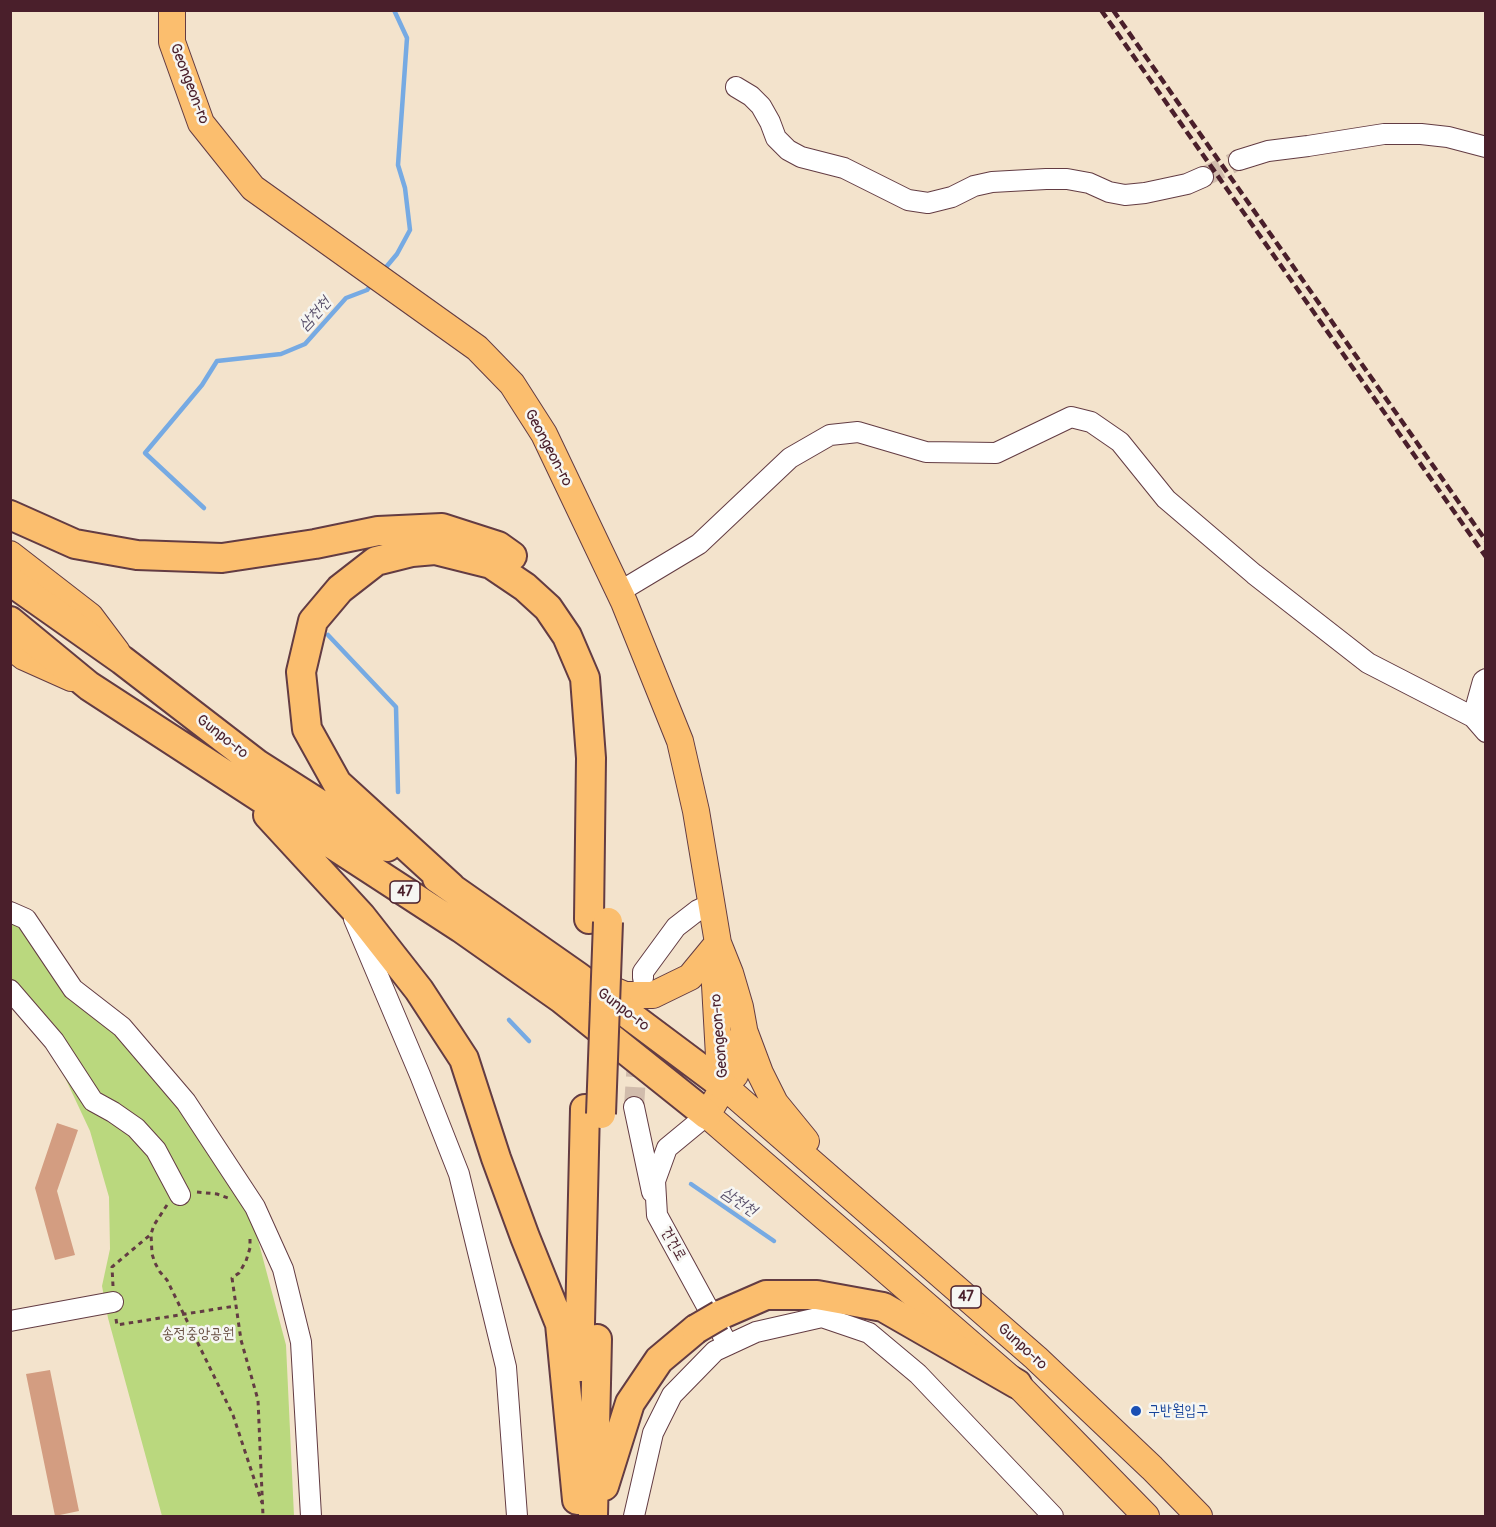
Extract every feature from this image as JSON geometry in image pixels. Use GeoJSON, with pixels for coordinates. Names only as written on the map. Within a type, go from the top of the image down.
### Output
{"type":"FeatureCollection","features":[{"type":"Feature","properties":{"kind":"highway"},"geometry":{"type":"LineString","coordinates":[[10,515],[75,544],[137,555],[222,558],[315,544],[378,531],[442,528],[498,546],[537,574],[566,599],[587,634],[601,676],[610,759],[598,920],[587,1510]]}},
{"type":"Feature","properties":{"kind":"highway"},"geometry":{"type":"LineString","coordinates":[[452,887],[337,783],[307,729],[301,672],[313,621],[340,589],[376,561],[412,552],[435,550],[491,564],[525,586],[548,608],[567,636],[585,678],[598,920]]}},
{"type":"Feature","properties":{"kind":"highway","name":"47"},"geometry":{"type":"LineString","coordinates":[[10,581],[122,660]]}},
{"type":"Feature","properties":{"kind":"highway","name":"47"},"geometry":{"type":"LineString","coordinates":[[10,621],[89,686]]}},
{"type":"Feature","properties":{"kind":"highway","name":"Gunpo-ro"},"geometry":{"type":"LineString","coordinates":[[122,660],[257,764],[452,887],[578,976],[724,1086]]}},
{"type":"Feature","properties":{"kind":"highway","name":"Gunpo-ro"},"geometry":{"type":"LineString","coordinates":[[89,686],[461,928],[562,999],[707,1115]]}},
{"type":"Feature","properties":{"kind":"highway"},"geometry":{"type":"LineString","coordinates":[[237,782],[361,916],[419,990],[464,1059],[501,1169],[560,1324],[587,1510]]}},
{"type":"Feature","properties":{"kind":"highway"},"geometry":{"type":"LineString","coordinates":[[587,1510],[609,1467],[630,1403],[659,1360],[696,1329],[720,1315],[766,1295],[817,1295],[883,1307],[1017,1384]]}},
{"type":"Feature","properties":{"kind":"main road","name":"Geongeon-ro"},"geometry":{"type":"LineString","coordinates":[[172,10],[172,42],[201,123],[253,188],[477,348],[512,384],[544,434],[619,592],[680,741],[696,811],[718,943],[730,973],[744,1029],[741,1056],[735,1075],[724,1086]]}},
{"type":"Feature","properties":{"kind":"main road","name":"Gunpo-ro"},"geometry":{"type":"LineString","coordinates":[[10,554],[90,616],[122,660]]}},
{"type":"Feature","properties":{"kind":"main road","name":"Gunpo-ro"},"geometry":{"type":"LineString","coordinates":[[10,646],[24,657],[89,686]]}},
{"type":"Feature","properties":{"kind":"main road","name":"Geongeon-ro"},"geometry":{"type":"LineString","coordinates":[[718,943],[714,967],[719,1056],[724,1086]]}},
{"type":"Feature","properties":{"kind":"main road"},"geometry":{"type":"LineString","coordinates":[[578,976],[625,995],[653,994],[690,977],[718,943]]}},
{"type":"Feature","properties":{"kind":"main road"},"geometry":{"type":"LineString","coordinates":[[744,1029],[760,1073],[775,1103],[810,1145],[807,1158]]}},
{"type":"Feature","properties":{"kind":"main road","name":"Gunpo-ro"},"geometry":{"type":"LineString","coordinates":[[724,1086],[1036,1358],[1199,1516]]}},
{"type":"Feature","properties":{"kind":"main road","name":"건건로"},"geometry":{"type":"LineString","coordinates":[[707,1115],[724,1086]]}},
{"type":"Feature","properties":{"kind":"main road","name":"Gunpo-ro"},"geometry":{"type":"LineString","coordinates":[[707,1115],[1017,1384],[1131,1507],[1146,1516]]}},
{"type":"Feature","properties":{"kind":"street"},"geometry":{"type":"LineString","coordinates":[[736,87],[751,96],[761,106],[777,138],[788,150],[801,157],[844,168],[908,200],[928,203],[952,197],[974,186],[992,182],[1046,179],[1067,179],[1089,183],[1108,192],[1125,195],[1188,184],[1203,177]]}},
{"type":"Feature","properties":{"kind":"street"},"geometry":{"type":"LineString","coordinates":[[1239,160],[1268,151],[1384,134],[1448,137],[1485,147]]}},
{"type":"Feature","properties":{"kind":"street"},"geometry":{"type":"LineString","coordinates":[[619,592],[699,544],[790,458],[831,435],[858,432],[926,452],[996,453],[1071,417],[1091,422],[1120,442],[1166,499],[1254,574],[1368,663],[1479,724],[1483,681],[1485,680]]}},
{"type":"Feature","properties":{"kind":"street"},"geometry":{"type":"LineString","coordinates":[[346,899],[459,1174],[506,1367],[517,1516]]}},
{"type":"Feature","properties":{"kind":"street"},"geometry":{"type":"LineString","coordinates":[[643,978],[643,972],[676,927],[698,910],[711,904]]}},
{"type":"Feature","properties":{"kind":"street"},"geometry":{"type":"LineString","coordinates":[[10,912],[26,919],[73,989],[122,1027],[186,1102],[255,1206],[283,1269],[301,1342],[311,1516]]}},
{"type":"Feature","properties":{"kind":"street"},"geometry":{"type":"LineString","coordinates":[[10,990],[54,1041],[93,1101],[136,1128],[156,1150],[180,1195]]}},
{"type":"Feature","properties":{"kind":"street"},"geometry":{"type":"LineString","coordinates":[[634,1107],[657,1215]]}},
{"type":"Feature","properties":{"kind":"street","name":"건건로"},"geometry":{"type":"LineString","coordinates":[[707,1115],[667,1148],[655,1181],[657,1215],[728,1345]]}},
{"type":"Feature","properties":{"kind":"street"},"geometry":{"type":"LineString","coordinates":[[10,1321],[113,1302]]}},
{"type":"Feature","properties":{"kind":"street"},"geometry":{"type":"LineString","coordinates":[[634,1516],[653,1433],[672,1395],[715,1351],[756,1332],[822,1317],[869,1333],[918,1374],[1053,1516]]}},
{"type":"Feature","properties":{"kind":"path"},"geometry":{"type":"LineString","coordinates":[[232,1200],[205,1192],[180,1195],[164,1209],[154,1225],[151,1234],[152,1254],[185,1315],[233,1414],[262,1503]]}},
{"type":"Feature","properties":{"kind":"path"},"geometry":{"type":"LineString","coordinates":[[151,1234],[112,1267],[113,1302],[117,1325],[236,1306]]}},
{"type":"Feature","properties":{"kind":"path"},"geometry":{"type":"LineString","coordinates":[[250,1234],[250,1248],[246,1261],[239,1273],[232,1278],[241,1340],[258,1400],[263,1516]]}},
{"type":"Feature","properties":{"kind":"green space","name":"송정중앙공원"},"geometry":{"type":"Polygon","coordinates":[[[11,921],[22,926],[180,1104],[250,1210],[286,1345],[294,1516],[162,1516],[108,1318],[102,1286],[110,1249],[109,1197],[90,1131],[60,1067],[31,1024],[11,1007],[11,921]]]}},
{"type":"Feature","properties":{"kind":"building"},"geometry":{"type":"Polygon","coordinates":[[[57,1123],[78,1130],[57,1191],[75,1255],[55,1260],[35,1188],[57,1123]]]}},
{"type":"Feature","properties":{"kind":"building"},"geometry":{"type":"Polygon","coordinates":[[[50,1370],[79,1511],[55,1516],[26,1374],[50,1370]]]}},
{"type":"Feature","properties":{"kind":"waterway","name":"삼천천"},"geometry":{"type":"LineString","coordinates":[[382,272],[397,254],[410,230],[405,188],[398,165],[407,38],[394,10]]}},
{"type":"Feature","properties":{"kind":"waterway","name":"삼천천"},"geometry":{"type":"LineString","coordinates":[[204,508],[145,453],[202,385],[217,361],[281,354],[305,344],[346,298],[367,290],[373,283]]}},
{"type":"Feature","properties":{"kind":"waterway","name":"삼천천"},"geometry":{"type":"LineString","coordinates":[[328,635],[396,707],[398,792]]}},
{"type":"Feature","properties":{"kind":"waterway","name":"삼천천"},"geometry":{"type":"LineString","coordinates":[[509,1020],[529,1041]]}},
{"type":"Feature","properties":{"kind":"waterway","name":"삼천천"},"geometry":{"type":"LineString","coordinates":[[691,1184],[774,1241]]}},
{"type":"Feature","properties":{"kind":"tunnel"},"geometry":{"type":"LineString","coordinates":[[1203,177],[1239,160]]}},
{"type":"Feature","properties":{"kind":"tunnel"},"geometry":{"type":"LineString","coordinates":[[634,1107],[640,1014]]}},
{"type":"Feature","properties":{"kind":"railway"},"geometry":{"type":"LineString","coordinates":[[1101,10],[1486,557]]}},
{"type":"Feature","properties":{"kind":"railway"},"geometry":{"type":"LineString","coordinates":[[1113,10],[1486,541]]}},
{"type":"Feature","properties":{"kind":"place","name":"구반월입구"},"geometry":{"type":"Point","coordinates":[1136,1411]}}]}
